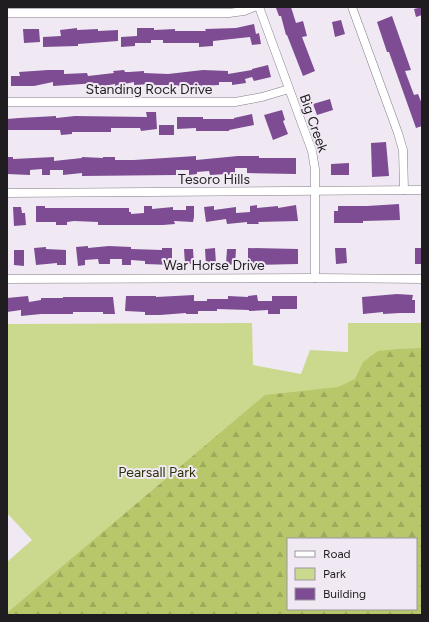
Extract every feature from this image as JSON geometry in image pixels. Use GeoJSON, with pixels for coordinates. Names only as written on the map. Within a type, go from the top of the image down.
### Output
{"type":"FeatureCollection","features":[{"type":"Feature","properties":{"kind":"street"},"geometry":{"type":"LineString","coordinates":[[7,13],[229,13],[244,11],[254,7]]}},
{"type":"Feature","properties":{"kind":"street","name":"Big Creek"},"geometry":{"type":"LineString","coordinates":[[259,7],[312,151],[315,169],[315,278]]}},
{"type":"Feature","properties":{"kind":"street"},"geometry":{"type":"LineString","coordinates":[[352,7],[403,150],[404,190]]}},
{"type":"Feature","properties":{"kind":"street","name":"Standing Rock Drive"},"geometry":{"type":"LineString","coordinates":[[7,102],[235,102],[262,97],[289,89]]}},
{"type":"Feature","properties":{"kind":"street","name":"Tesoro Hills"},"geometry":{"type":"LineString","coordinates":[[7,193],[315,192],[422,190]]}},
{"type":"Feature","properties":{"kind":"street","name":"War Horse Drive"},"geometry":{"type":"LineString","coordinates":[[7,279],[422,279]]}},
{"type":"Feature","properties":{"kind":"green space","name":"Pearsall Park"},"geometry":{"type":"Polygon","coordinates":[[[252,323],[253,365],[301,374],[310,350],[348,352],[348,323],[422,323],[422,615],[7,615],[7,562],[32,540],[7,513],[7,324],[252,323]]]}},
{"type":"Feature","properties":{"kind":"green space"},"geometry":{"type":"Polygon","coordinates":[[[422,348],[422,615],[7,615],[7,613],[265,395],[338,387],[355,379],[363,362],[378,351],[422,348]]]}},
{"type":"Feature","properties":{"kind":"building"},"geometry":{"type":"Polygon","coordinates":[[[291,7],[296,23],[303,21],[307,36],[302,37],[315,71],[303,76],[286,35],[281,16],[279,16],[276,8],[291,7]]]}},
{"type":"Feature","properties":{"kind":"building"},"geometry":{"type":"Polygon","coordinates":[[[422,7],[422,15],[416,17],[414,9],[422,7]]]}},
{"type":"Feature","properties":{"kind":"building"},"geometry":{"type":"Polygon","coordinates":[[[392,16],[411,70],[405,71],[414,95],[418,94],[422,104],[422,126],[416,128],[377,22],[392,16]]]}},
{"type":"Feature","properties":{"kind":"building"},"geometry":{"type":"Polygon","coordinates":[[[341,20],[345,34],[335,37],[332,22],[341,20]]]}},
{"type":"Feature","properties":{"kind":"building"},"geometry":{"type":"Polygon","coordinates":[[[254,24],[256,34],[259,33],[261,44],[252,45],[250,37],[213,41],[213,46],[199,47],[199,43],[163,43],[163,40],[151,40],[151,43],[135,43],[135,46],[121,47],[121,37],[137,36],[137,28],[154,28],[154,30],[175,29],[175,31],[206,31],[205,29],[236,28],[254,24]]]}},
{"type":"Feature","properties":{"kind":"building"},"geometry":{"type":"Polygon","coordinates":[[[77,28],[77,30],[118,30],[118,41],[78,44],[78,46],[43,47],[43,37],[61,36],[60,30],[77,28]]]}},
{"type":"Feature","properties":{"kind":"building"},"geometry":{"type":"Polygon","coordinates":[[[23,29],[39,29],[40,42],[24,43],[23,29]]]}},
{"type":"Feature","properties":{"kind":"building"},"geometry":{"type":"Polygon","coordinates":[[[268,65],[271,77],[254,81],[252,77],[245,79],[246,83],[232,85],[232,82],[219,82],[219,85],[193,86],[151,84],[134,85],[134,82],[115,86],[115,84],[97,87],[97,83],[53,86],[53,82],[34,86],[11,86],[11,76],[20,76],[19,72],[64,70],[64,74],[87,73],[88,76],[114,73],[113,71],[124,70],[125,72],[144,71],[144,73],[168,74],[203,70],[228,71],[228,74],[252,70],[268,65]]]}},
{"type":"Feature","properties":{"kind":"building"},"geometry":{"type":"Polygon","coordinates":[[[330,99],[333,110],[317,115],[313,104],[330,99]]]}},
{"type":"Feature","properties":{"kind":"building"},"geometry":{"type":"Polygon","coordinates":[[[282,110],[285,120],[283,121],[288,134],[273,140],[264,115],[282,110]]]}},
{"type":"Feature","properties":{"kind":"building"},"geometry":{"type":"Polygon","coordinates":[[[146,112],[156,112],[157,129],[141,131],[140,128],[111,128],[111,132],[72,132],[72,134],[61,135],[60,130],[7,130],[7,119],[56,116],[56,118],[75,116],[147,117],[146,112]]]}},
{"type":"Feature","properties":{"kind":"building"},"geometry":{"type":"Polygon","coordinates":[[[252,114],[254,125],[229,131],[196,131],[196,128],[177,129],[177,117],[234,119],[252,114]]]}},
{"type":"Feature","properties":{"kind":"building"},"geometry":{"type":"Polygon","coordinates":[[[159,125],[174,125],[174,135],[159,135],[159,125]]]}},
{"type":"Feature","properties":{"kind":"building"},"geometry":{"type":"Polygon","coordinates":[[[386,142],[389,176],[372,177],[371,143],[386,142]]]}},
{"type":"Feature","properties":{"kind":"building"},"geometry":{"type":"Polygon","coordinates":[[[196,156],[196,160],[238,156],[259,156],[259,158],[296,158],[296,174],[247,173],[247,168],[235,168],[235,174],[227,175],[210,175],[209,171],[197,172],[197,174],[189,175],[189,170],[176,170],[176,175],[82,176],[82,173],[63,175],[63,170],[50,170],[50,175],[42,175],[42,169],[30,170],[30,175],[7,174],[7,157],[13,157],[13,159],[54,157],[54,161],[82,157],[115,157],[115,160],[134,160],[196,156]]]}},
{"type":"Feature","properties":{"kind":"building"},"geometry":{"type":"Polygon","coordinates":[[[349,163],[349,175],[331,175],[331,164],[349,163]]]}},
{"type":"Feature","properties":{"kind":"building"},"geometry":{"type":"Polygon","coordinates":[[[399,204],[400,220],[363,221],[363,223],[334,223],[334,211],[338,211],[338,206],[399,204]]]}},
{"type":"Feature","properties":{"kind":"building"},"geometry":{"type":"Polygon","coordinates":[[[257,205],[257,208],[278,206],[278,208],[296,205],[298,221],[258,222],[259,224],[247,224],[247,222],[227,224],[226,219],[206,222],[204,207],[214,206],[214,210],[236,207],[236,213],[250,212],[250,206],[257,205]]]}},
{"type":"Feature","properties":{"kind":"building"},"geometry":{"type":"Polygon","coordinates":[[[36,206],[45,206],[45,208],[129,208],[129,212],[131,212],[131,214],[144,213],[144,206],[152,206],[152,209],[173,207],[173,210],[186,210],[186,206],[194,206],[194,217],[193,222],[174,221],[175,224],[163,225],[98,225],[98,222],[74,221],[67,222],[67,225],[56,225],[56,222],[36,222],[36,206]]]}},
{"type":"Feature","properties":{"kind":"building"},"geometry":{"type":"Polygon","coordinates":[[[13,207],[21,207],[22,213],[25,213],[26,225],[14,226],[13,207]]]}},
{"type":"Feature","properties":{"kind":"building"},"geometry":{"type":"Polygon","coordinates":[[[88,246],[88,248],[109,246],[131,247],[131,249],[162,250],[162,248],[172,248],[172,265],[145,264],[145,261],[131,260],[131,265],[122,265],[122,259],[110,259],[110,264],[99,264],[98,259],[85,260],[85,265],[78,266],[76,247],[88,246]]]}},
{"type":"Feature","properties":{"kind":"building"},"geometry":{"type":"Polygon","coordinates":[[[46,247],[46,249],[66,250],[66,265],[57,265],[57,263],[36,265],[34,248],[46,247]]]}},
{"type":"Feature","properties":{"kind":"building"},"geometry":{"type":"Polygon","coordinates":[[[215,248],[216,264],[206,265],[205,249],[215,248]]]}},
{"type":"Feature","properties":{"kind":"building"},"geometry":{"type":"Polygon","coordinates":[[[248,248],[298,249],[298,264],[248,265],[248,248]]]}},
{"type":"Feature","properties":{"kind":"building"},"geometry":{"type":"Polygon","coordinates":[[[335,248],[346,248],[347,263],[336,264],[335,248]]]}},
{"type":"Feature","properties":{"kind":"building"},"geometry":{"type":"Polygon","coordinates":[[[415,248],[422,248],[422,264],[415,264],[415,248]]]}},
{"type":"Feature","properties":{"kind":"building"},"geometry":{"type":"Polygon","coordinates":[[[184,249],[193,249],[194,264],[185,264],[184,249]]]}},
{"type":"Feature","properties":{"kind":"building"},"geometry":{"type":"Polygon","coordinates":[[[227,249],[236,249],[235,265],[226,264],[227,249]]]}},
{"type":"Feature","properties":{"kind":"building"},"geometry":{"type":"Polygon","coordinates":[[[14,250],[24,250],[24,266],[14,265],[14,250]]]}},
{"type":"Feature","properties":{"kind":"building"},"geometry":{"type":"Polygon","coordinates":[[[397,294],[413,295],[412,300],[415,300],[415,313],[383,314],[383,312],[363,314],[362,297],[397,294]]]}},
{"type":"Feature","properties":{"kind":"building"},"geometry":{"type":"Polygon","coordinates":[[[194,295],[194,301],[207,301],[207,299],[228,299],[228,296],[248,297],[257,295],[258,301],[272,301],[272,296],[297,296],[297,309],[280,309],[280,314],[268,314],[268,310],[249,311],[217,309],[217,311],[198,311],[198,314],[186,313],[160,315],[145,315],[145,312],[125,311],[126,296],[156,297],[194,295]]]}},
{"type":"Feature","properties":{"kind":"building"},"geometry":{"type":"Polygon","coordinates":[[[28,296],[29,302],[41,300],[41,298],[113,297],[115,314],[103,314],[103,312],[73,312],[73,314],[41,314],[21,316],[21,310],[7,312],[7,298],[28,296]]]}}]}
